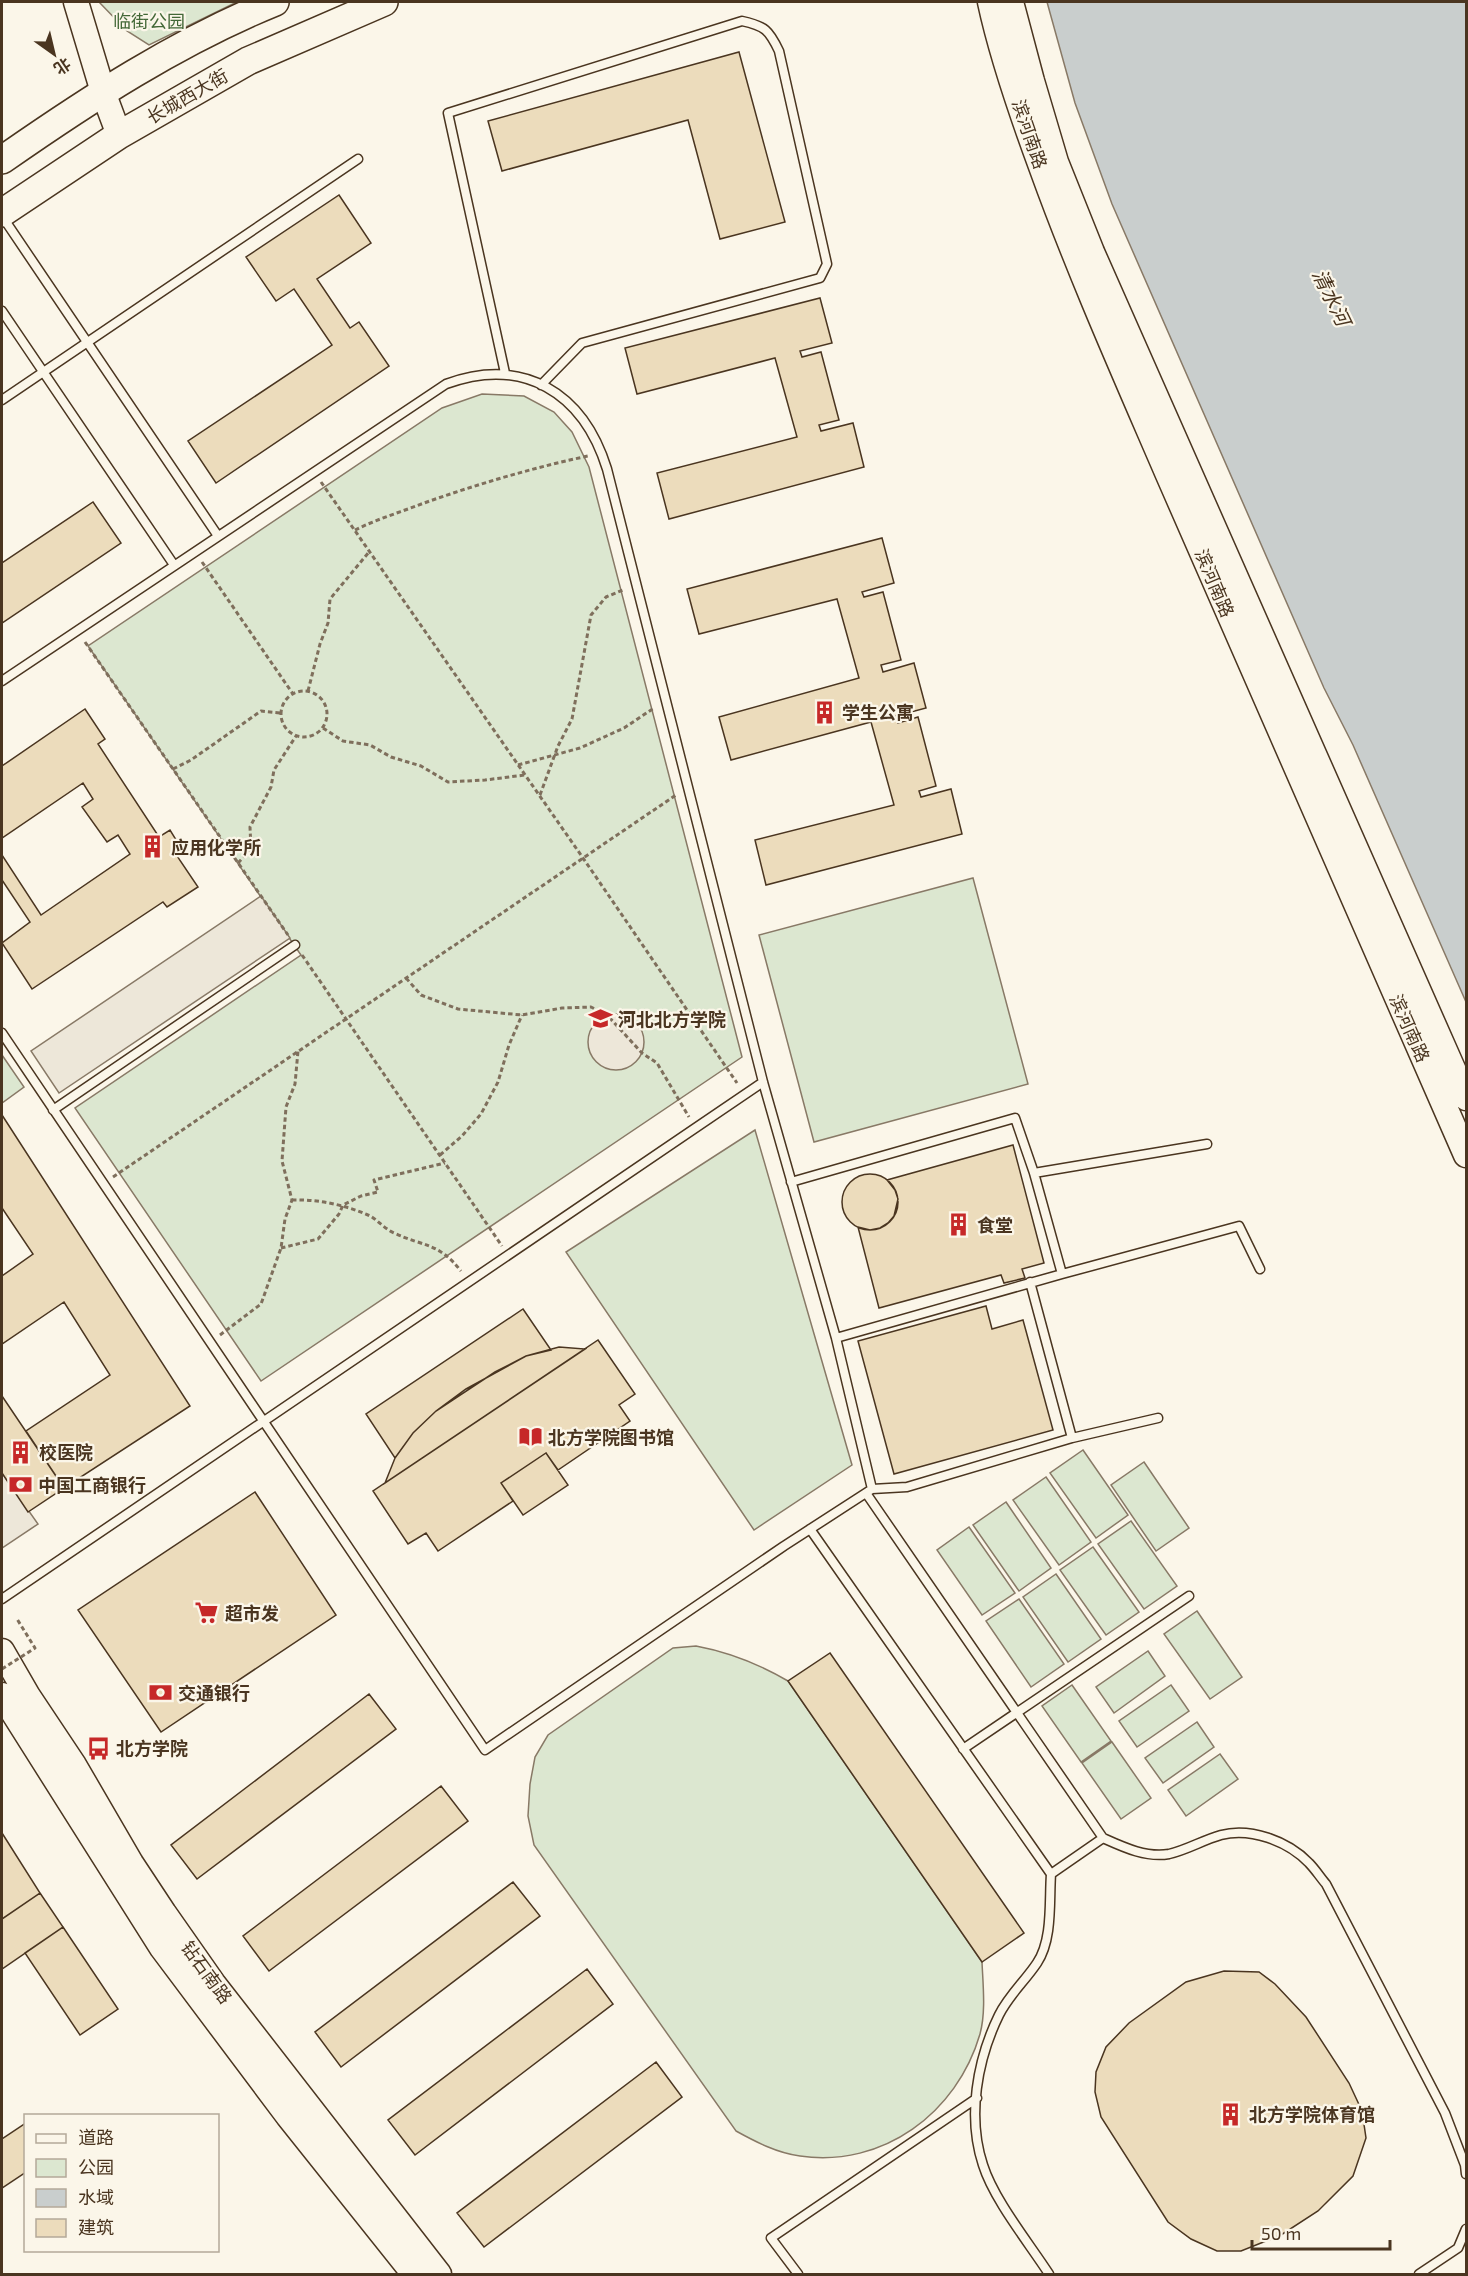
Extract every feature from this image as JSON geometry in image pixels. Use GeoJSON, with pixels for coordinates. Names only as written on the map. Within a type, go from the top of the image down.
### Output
{"type":"FeatureCollection","features":[{"type":"Feature","properties":{"kind":"main road"},"geometry":{"type":"LineString","coordinates":[[76,2],[118,135]]}},
{"type":"Feature","properties":{"kind":"main road"},"geometry":{"type":"LineString","coordinates":[[2,160],[103,92],[172,51],[275,2]]}},
{"type":"Feature","properties":{"kind":"main road","name":"长城西大街"},"geometry":{"type":"LineString","coordinates":[[2,214],[118,135],[248,62],[384,2]]}},
{"type":"Feature","properties":{"kind":"main road","name":"滨河南路"},"geometry":{"type":"LineString","coordinates":[[990,2],[994,23],[1028,129],[1065,232],[1099,315],[1269,708],[1467,1155]]}},
{"type":"Feature","properties":{"kind":"main road","name":"滨河南路"},"geometry":{"type":"LineString","coordinates":[[1011,2],[1056,162],[1092,252],[1467,1098]]}},
{"type":"Feature","properties":{"kind":"main road","name":"钻石南路"},"geometry":{"type":"LineString","coordinates":[[2,1651],[28,1696],[74,1765],[131,1863],[220,1992],[439,2274]]}},
{"type":"Feature","properties":{"kind":"main road","name":"钻石南路"},"geometry":{"type":"LineString","coordinates":[[2,1695],[162,1948],[288,2116],[414,2274]]}},
{"type":"Feature","properties":{"kind":"lane"},"geometry":{"type":"LineString","coordinates":[[505,373],[448,113],[742,21],[760,25],[771,34],[778,51],[827,264],[820,278],[582,343],[541,385]]}},
{"type":"Feature","properties":{"kind":"lane"},"geometry":{"type":"LineString","coordinates":[[2,400],[358,159]]}},
{"type":"Feature","properties":{"kind":"lane"},"geometry":{"type":"LineString","coordinates":[[2,214],[218,536]]}},
{"type":"Feature","properties":{"kind":"lane"},"geometry":{"type":"LineString","coordinates":[[2,311],[174,565]]}},
{"type":"Feature","properties":{"kind":"lane"},"geometry":{"type":"LineString","coordinates":[[2,681],[446,384],[483,373],[525,376],[556,393],[574,408],[588,426],[602,453],[763,1082],[836,1338],[869,1491],[1103,1839],[1128,1850],[1151,1855],[1168,1854],[1221,1834],[1248,1832],[1279,1842],[1308,1861],[1326,1884],[1445,2113],[1467,2174]]}},
{"type":"Feature","properties":{"kind":"lane"},"geometry":{"type":"LineString","coordinates":[[53,1110],[295,945]]}},
{"type":"Feature","properties":{"kind":"lane"},"geometry":{"type":"LineString","coordinates":[[2,1033],[485,1750],[869,1491],[907,1486],[1072,1438],[1158,1418]]}},
{"type":"Feature","properties":{"kind":"lane"},"geometry":{"type":"LineString","coordinates":[[2,1599],[763,1082]]}},
{"type":"Feature","properties":{"kind":"lane"},"geometry":{"type":"LineString","coordinates":[[791,1182],[1015,1118],[1034,1173],[1062,1274]]}},
{"type":"Feature","properties":{"kind":"lane"},"geometry":{"type":"LineString","coordinates":[[1034,1173],[1207,1144]]}},
{"type":"Feature","properties":{"kind":"lane"},"geometry":{"type":"LineString","coordinates":[[836,1338],[1030,1282],[1239,1226],[1260,1269]]}},
{"type":"Feature","properties":{"kind":"lane"},"geometry":{"type":"LineString","coordinates":[[1030,1282],[1072,1438]]}},
{"type":"Feature","properties":{"kind":"lane"},"geometry":{"type":"LineString","coordinates":[[810,1529],[1051,1874],[1047,1938],[1038,1961],[1000,2013],[985,2049],[974,2127],[983,2167],[1005,2209],[1049,2274]]}},
{"type":"Feature","properties":{"kind":"lane"},"geometry":{"type":"LineString","coordinates":[[963,1749],[1189,1596]]}},
{"type":"Feature","properties":{"kind":"lane"},"geometry":{"type":"LineString","coordinates":[[1051,1874],[1103,1839]]}},
{"type":"Feature","properties":{"kind":"lane"},"geometry":{"type":"LineString","coordinates":[[798,2274],[771,2238],[977,2098]]}},
{"type":"Feature","properties":{"kind":"lane"},"geometry":{"type":"LineString","coordinates":[[1419,2274],[1458,2248],[1467,2229]]}},
{"type":"Feature","properties":{"kind":"path"},"geometry":{"type":"LineString","coordinates":[[355,531],[458,491],[545,465],[602,453]]}},
{"type":"Feature","properties":{"kind":"path"},"geometry":{"type":"LineString","coordinates":[[314,472],[540,795],[745,1095]]}},
{"type":"Feature","properties":{"kind":"path"},"geometry":{"type":"LineString","coordinates":[[195,552],[293,694]]}},
{"type":"Feature","properties":{"kind":"path"},"geometry":{"type":"LineString","coordinates":[[308,691],[328,623],[330,599],[369,552]]}},
{"type":"Feature","properties":{"kind":"path"},"geometry":{"type":"LineString","coordinates":[[540,795],[558,746],[572,719],[591,615],[606,597],[636,584]]}},
{"type":"Feature","properties":{"kind":"path"},"geometry":{"type":"LineString","coordinates":[[308,691],[315,694],[326,706],[326,721],[323,728],[310,736],[296,736],[284,727],[281,713],[286,699],[293,694],[308,691]]}},
{"type":"Feature","properties":{"kind":"path"},"geometry":{"type":"LineString","coordinates":[[518,765],[580,748],[624,728],[666,700]]}},
{"type":"Feature","properties":{"kind":"path"},"geometry":{"type":"LineString","coordinates":[[173,769],[191,760],[261,711],[281,713]]}},
{"type":"Feature","properties":{"kind":"path"},"geometry":{"type":"LineString","coordinates":[[323,728],[343,741],[370,744],[391,757],[421,766],[448,782],[525,775]]}},
{"type":"Feature","properties":{"kind":"path"},"geometry":{"type":"LineString","coordinates":[[238,863],[250,849],[250,826],[271,787],[274,770],[296,736]]}},
{"type":"Feature","properties":{"kind":"path"},"geometry":{"type":"LineString","coordinates":[[103,1184],[688,787]]}},
{"type":"Feature","properties":{"kind":"path"},"geometry":{"type":"LineString","coordinates":[[406,978],[421,994],[458,1009],[522,1015],[562,1008],[591,1007],[607,1015],[642,1053],[657,1064],[696,1128]]}},
{"type":"Feature","properties":{"kind":"path"},"geometry":{"type":"LineString","coordinates":[[440,1155],[462,1136],[481,1114],[498,1082],[509,1045],[522,1015]]}},
{"type":"Feature","properties":{"kind":"path"},"geometry":{"type":"LineString","coordinates":[[210,1343],[261,1304],[280,1248],[285,1219],[292,1200],[282,1161],[286,1107],[295,1084],[298,1051]]}},
{"type":"Feature","properties":{"kind":"path"},"geometry":{"type":"LineString","coordinates":[[280,1248],[318,1239],[339,1214],[343,1205],[361,1196],[378,1192],[374,1180],[445,1163]]}},
{"type":"Feature","properties":{"kind":"path"},"geometry":{"type":"LineString","coordinates":[[292,1200],[310,1199],[343,1205],[371,1215],[382,1227],[426,1243],[448,1255],[469,1282]]}},
{"type":"Feature","properties":{"kind":"path"},"geometry":{"type":"LineString","coordinates":[[2,1669],[35,1648],[17,1619]]}},
{"type":"Feature","properties":{"kind":"green space","name":"临街公园"},"geometry":{"type":"Polygon","coordinates":[[[99,2],[237,2],[149,45],[127,31],[99,2]]]}},
{"type":"Feature","properties":{"kind":"green space"},"geometry":{"type":"Polygon","coordinates":[[[482,394],[524,396],[554,412],[572,432],[589,467],[742,1057],[261,1381],[75,1108],[301,955],[88,646],[442,408],[482,394]]]}},
{"type":"Feature","properties":{"kind":"green space"},"geometry":{"type":"Polygon","coordinates":[[[973,878],[1028,1084],[814,1142],[759,935],[973,878]]]}},
{"type":"Feature","properties":{"kind":"green space"},"geometry":{"type":"Polygon","coordinates":[[[2,1055],[24,1087],[2,1103],[2,1055]]]}},
{"type":"Feature","properties":{"kind":"green space"},"geometry":{"type":"Polygon","coordinates":[[[755,1130],[852,1465],[754,1530],[566,1252],[755,1130]]]}},
{"type":"Feature","properties":{"kind":"green space"},"geometry":{"type":"Polygon","coordinates":[[[1083,1450],[1128,1515],[1096,1538],[1050,1473],[1083,1450]]]}},
{"type":"Feature","properties":{"kind":"green space"},"geometry":{"type":"Polygon","coordinates":[[[1144,1462],[1189,1528],[1156,1551],[1111,1485],[1144,1462]]]}},
{"type":"Feature","properties":{"kind":"green space"},"geometry":{"type":"Polygon","coordinates":[[[1046,1477],[1091,1542],[1059,1565],[1013,1500],[1046,1477]]]}},
{"type":"Feature","properties":{"kind":"green space"},"geometry":{"type":"Polygon","coordinates":[[[1006,1502],[1051,1568],[1019,1591],[973,1525],[1006,1502]]]}},
{"type":"Feature","properties":{"kind":"green space"},"geometry":{"type":"Polygon","coordinates":[[[1131,1521],[1177,1586],[1144,1609],[1098,1544],[1131,1521]]]}},
{"type":"Feature","properties":{"kind":"green space"},"geometry":{"type":"Polygon","coordinates":[[[969,1527],[1015,1593],[982,1615],[937,1550],[969,1527]]]}},
{"type":"Feature","properties":{"kind":"green space"},"geometry":{"type":"Polygon","coordinates":[[[1093,1547],[1139,1612],[1106,1635],[1060,1570],[1093,1547]]]}},
{"type":"Feature","properties":{"kind":"green space"},"geometry":{"type":"Polygon","coordinates":[[[1056,1574],[1101,1639],[1068,1662],[1023,1597],[1056,1574]]]}},
{"type":"Feature","properties":{"kind":"green space"},"geometry":{"type":"Polygon","coordinates":[[[1019,1599],[1064,1664],[1031,1687],[986,1621],[1019,1599]]]}},
{"type":"Feature","properties":{"kind":"green space"},"geometry":{"type":"Polygon","coordinates":[[[1197,1611],[1242,1677],[1210,1699],[1164,1634],[1197,1611]]]}},
{"type":"Feature","properties":{"kind":"green space"},"geometry":{"type":"Polygon","coordinates":[[[696,1646],[743,1659],[788,1681],[982,1962],[984,1998],[982,2026],[969,2062],[954,2088],[935,2110],[912,2129],[887,2144],[860,2153],[831,2157],[800,2156],[775,2150],[736,2131],[534,1845],[528,1816],[530,1784],[535,1757],[548,1735],[673,1648],[696,1646]]]}},
{"type":"Feature","properties":{"kind":"green space"},"geometry":{"type":"Polygon","coordinates":[[[1148,1651],[1165,1676],[1114,1713],[1096,1687],[1148,1651]]]}},
{"type":"Feature","properties":{"kind":"green space"},"geometry":{"type":"Polygon","coordinates":[[[1072,1685],[1111,1741],[1081,1762],[1042,1706],[1072,1685]]]}},
{"type":"Feature","properties":{"kind":"green space"},"geometry":{"type":"Polygon","coordinates":[[[1171,1685],[1189,1711],[1137,1747],[1119,1721],[1171,1685]]]}},
{"type":"Feature","properties":{"kind":"green space"},"geometry":{"type":"Polygon","coordinates":[[[1197,1722],[1214,1747],[1163,1783],[1145,1758],[1197,1722]]]}},
{"type":"Feature","properties":{"kind":"green space"},"geometry":{"type":"Polygon","coordinates":[[[1112,1742],[1151,1798],[1121,1819],[1082,1763],[1112,1742]]]}},
{"type":"Feature","properties":{"kind":"green space"},"geometry":{"type":"Polygon","coordinates":[[[1220,1754],[1238,1779],[1186,1816],[1168,1790],[1220,1754]]]}},
{"type":"Feature","properties":{"kind":"shaded area"},"geometry":{"type":"Polygon","coordinates":[[[261,896],[290,938],[59,1093],[31,1051],[261,896]]]}},
{"type":"Feature","properties":{"kind":"shaded area"},"geometry":{"type":"Polygon","coordinates":[[[616,1014],[627,1016],[636,1022],[642,1031],[644,1042],[642,1053],[636,1062],[627,1068],[616,1070],[605,1068],[596,1062],[590,1053],[588,1042],[590,1031],[596,1022],[605,1016],[616,1014]]]}},
{"type":"Feature","properties":{"kind":"shaded area"},"geometry":{"type":"Polygon","coordinates":[[[2,1473],[38,1524],[2,1548],[2,1473]]]}},
{"type":"Feature","properties":{"kind":"water","name":"清水河"},"geometry":{"type":"Polygon","coordinates":[[[1047,2],[1466,2],[1466,1002],[1353,745],[1324,688],[1112,204],[1075,103],[1047,2]]]}},
{"type":"Feature","properties":{"kind":"building"},"geometry":{"type":"Polygon","coordinates":[[[739,52],[785,222],[720,239],[688,120],[502,171],[488,121],[739,52]]]}},
{"type":"Feature","properties":{"kind":"building"},"geometry":{"type":"Polygon","coordinates":[[[339,195],[371,243],[317,279],[350,328],[359,322],[389,366],[216,483],[188,441],[332,345],[294,289],[276,301],[246,257],[339,195]]]}},
{"type":"Feature","properties":{"kind":"building"},"geometry":{"type":"Polygon","coordinates":[[[820,298],[832,343],[800,351],[802,357],[821,352],[839,420],[819,425],[821,431],[853,423],[864,467],[669,519],[657,473],[797,437],[775,358],[637,394],[625,348],[820,298]]]}},
{"type":"Feature","properties":{"kind":"building"},"geometry":{"type":"Polygon","coordinates":[[[93,502],[121,543],[2,623],[2,563],[93,502]]]}},
{"type":"Feature","properties":{"kind":"building","name":"学生公寓"},"geometry":{"type":"Polygon","coordinates":[[[882,538],[894,583],[862,592],[864,597],[883,592],[901,660],[881,665],[883,672],[914,663],[926,708],[896,716],[898,723],[918,717],[936,786],[919,791],[921,797],[951,789],[962,834],[766,885],[755,840],[894,805],[871,722],[731,760],[719,717],[859,678],[837,599],[699,634],[687,589],[882,538]]]}},
{"type":"Feature","properties":{"kind":"building","name":"应用化学所"},"geometry":{"type":"Polygon","coordinates":[[[85,709],[105,739],[98,744],[159,837],[170,830],[183,851],[177,856],[198,887],[167,907],[163,902],[32,989],[2,943],[30,922],[2,880],[2,855],[41,915],[130,854],[118,835],[107,842],[82,807],[93,799],[83,783],[2,838],[2,766],[85,709]]]}},
{"type":"Feature","properties":{"kind":"building"},"geometry":{"type":"Polygon","coordinates":[[[2,1115],[190,1406],[64,1488],[26,1431],[110,1375],[64,1302],[2,1344],[2,1276],[33,1254],[2,1208],[2,1115]]]}},
{"type":"Feature","properties":{"kind":"building","name":"食堂"},"geometry":{"type":"Polygon","coordinates":[[[1013,1145],[1044,1263],[1022,1269],[1025,1278],[1004,1283],[1001,1275],[879,1308],[858,1227],[870,1230],[880,1228],[894,1216],[898,1199],[895,1190],[887,1180],[1013,1145]]]}},
{"type":"Feature","properties":{"kind":"building"},"geometry":{"type":"Polygon","coordinates":[[[870,1174],[881,1176],[890,1182],[896,1191],[898,1202],[896,1213],[890,1222],[881,1228],[870,1230],[859,1228],[850,1222],[844,1213],[842,1202],[844,1191],[850,1182],[859,1176],[870,1174]]]}},
{"type":"Feature","properties":{"kind":"building"},"geometry":{"type":"Polygon","coordinates":[[[986,1306],[992,1329],[1023,1320],[1053,1430],[894,1474],[858,1341],[986,1306]]]}},
{"type":"Feature","properties":{"kind":"building"},"geometry":{"type":"Polygon","coordinates":[[[523,1309],[551,1350],[526,1356],[466,1389],[436,1411],[413,1433],[395,1458],[366,1414],[523,1309]]]}},
{"type":"Feature","properties":{"kind":"building","name":"北方学院图书馆"},"geometry":{"type":"Polygon","coordinates":[[[598,1340],[635,1394],[619,1405],[630,1421],[558,1470],[546,1453],[501,1483],[513,1501],[438,1551],[426,1533],[408,1544],[373,1491],[598,1340]]]}},
{"type":"Feature","properties":{"kind":"building"},"geometry":{"type":"Polygon","coordinates":[[[559,1347],[585,1349],[385,1483],[395,1458],[413,1433],[436,1411],[495,1372],[526,1356],[559,1347]]]}},
{"type":"Feature","properties":{"kind":"building","name":"校医院"},"geometry":{"type":"Polygon","coordinates":[[[2,1396],[64,1488],[28,1512],[2,1473],[2,1396]]]}},
{"type":"Feature","properties":{"kind":"building"},"geometry":{"type":"Polygon","coordinates":[[[546,1453],[568,1485],[523,1515],[501,1483],[546,1453]]]}},
{"type":"Feature","properties":{"kind":"building","name":"超市发"},"geometry":{"type":"Polygon","coordinates":[[[255,1492],[336,1615],[161,1732],[78,1610],[255,1492]]]}},
{"type":"Feature","properties":{"kind":"building"},"geometry":{"type":"Polygon","coordinates":[[[830,1653],[1024,1933],[982,1962],[788,1681],[830,1653]]]}},
{"type":"Feature","properties":{"kind":"building"},"geometry":{"type":"Polygon","coordinates":[[[369,1694],[396,1729],[197,1879],[171,1845],[369,1694]]]}},
{"type":"Feature","properties":{"kind":"building"},"geometry":{"type":"Polygon","coordinates":[[[441,1786],[468,1821],[269,1971],[243,1936],[441,1786]]]}},
{"type":"Feature","properties":{"kind":"building"},"geometry":{"type":"Polygon","coordinates":[[[2,1833],[40,1893],[2,1919],[2,1833]]]}},
{"type":"Feature","properties":{"kind":"building"},"geometry":{"type":"Polygon","coordinates":[[[513,1882],[540,1916],[341,2067],[315,2032],[513,1882]]]}},
{"type":"Feature","properties":{"kind":"building"},"geometry":{"type":"Polygon","coordinates":[[[40,1893],[63,1927],[2,1969],[2,1919],[40,1893]]]}},
{"type":"Feature","properties":{"kind":"building"},"geometry":{"type":"Polygon","coordinates":[[[63,1927],[118,2009],[80,2035],[25,1953],[63,1927]]]}},
{"type":"Feature","properties":{"kind":"building"},"geometry":{"type":"Polygon","coordinates":[[[587,1969],[613,2004],[415,2155],[388,2120],[587,1969]]]}},
{"type":"Feature","properties":{"kind":"building","name":"北方学院体育馆"},"geometry":{"type":"Polygon","coordinates":[[[1224,1971],[1259,1972],[1275,1984],[1306,2017],[1349,2083],[1362,2111],[1366,2138],[1353,2176],[1318,2211],[1281,2235],[1241,2251],[1217,2251],[1191,2239],[1168,2222],[1101,2117],[1095,2092],[1096,2072],[1106,2047],[1129,2023],[1186,1982],[1224,1971]]]}},
{"type":"Feature","properties":{"kind":"building"},"geometry":{"type":"Polygon","coordinates":[[[656,2062],[682,2097],[484,2247],[457,2213],[656,2062]]]}},
{"type":"Feature","properties":{"kind":"building"},"geometry":{"type":"Polygon","coordinates":[[[24,2124],[24,2173],[2,2188],[2,2139],[24,2124]]]}},
{"type":"Feature","properties":{"kind":"place","name":"学生公寓"},"geometry":{"type":"Point","coordinates":[824,712]}},
{"type":"Feature","properties":{"kind":"place","name":"应用化学所"},"geometry":{"type":"Point","coordinates":[153,847]}},
{"type":"Feature","properties":{"kind":"place","name":"河北北方学院"},"geometry":{"type":"Point","coordinates":[600,1019]}},
{"type":"Feature","properties":{"kind":"place","name":"食堂"},"geometry":{"type":"Point","coordinates":[959,1225]}},
{"type":"Feature","properties":{"kind":"place","name":"北方学院图书馆"},"geometry":{"type":"Point","coordinates":[530,1437]}},
{"type":"Feature","properties":{"kind":"place","name":"校医院"},"geometry":{"type":"Point","coordinates":[21,1452]}},
{"type":"Feature","properties":{"kind":"place","name":"中国工商银行"},"geometry":{"type":"Point","coordinates":[20,1485]}},
{"type":"Feature","properties":{"kind":"place","name":"超市发"},"geometry":{"type":"Point","coordinates":[207,1613]}},
{"type":"Feature","properties":{"kind":"place","name":"交通银行"},"geometry":{"type":"Point","coordinates":[160,1693]}},
{"type":"Feature","properties":{"kind":"place","name":"北方学院"},"geometry":{"type":"Point","coordinates":[98,1748]}},
{"type":"Feature","properties":{"kind":"place","name":"北方学院体育馆"},"geometry":{"type":"Point","coordinates":[1231,2114]}}]}
